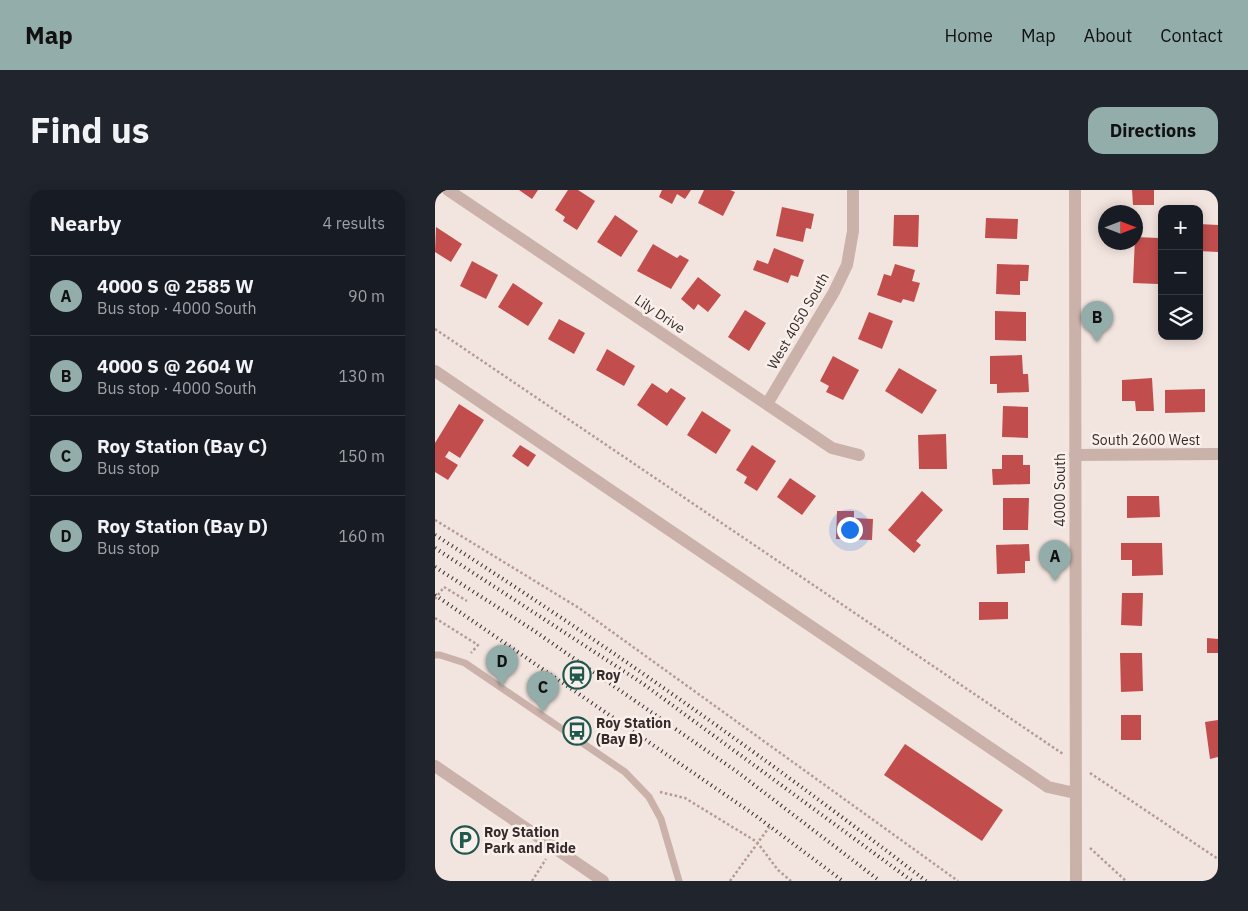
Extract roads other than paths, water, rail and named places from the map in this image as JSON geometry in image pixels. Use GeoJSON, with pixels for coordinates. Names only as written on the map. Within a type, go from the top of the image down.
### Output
{"type":"FeatureCollection","features":[{"type":"Feature","properties":{"kind":"street","name":"Lily Drive"},"geometry":{"type":"LineString","coordinates":[[448,190],[832,448],[859,456]]}},
{"type":"Feature","properties":{"kind":"street","name":"West 4050 South"},"geometry":{"type":"LineString","coordinates":[[767,404],[833,292],[847,264],[853,231],[853,190]]}},
{"type":"Feature","properties":{"kind":"street","name":"4000 South"},"geometry":{"type":"LineString","coordinates":[[1075,190],[1076,881]]}},
{"type":"Feature","properties":{"kind":"street"},"geometry":{"type":"LineString","coordinates":[[435,371],[1047,787],[1075,792]]}},
{"type":"Feature","properties":{"kind":"street","name":"South 2600 West"},"geometry":{"type":"LineString","coordinates":[[1075,455],[1218,454]]}},
{"type":"Feature","properties":{"kind":"street"},"geometry":{"type":"LineString","coordinates":[[435,766],[603,881]]}},
{"type":"Feature","properties":{"kind":"lane"},"geometry":{"type":"LineString","coordinates":[[435,655],[465,663],[625,772],[649,797],[661,819],[679,881]]}},
{"type":"Feature","properties":{"kind":"railway"},"geometry":{"type":"LineString","coordinates":[[435,535],[561,617],[685,703],[746,746],[926,881]]}},
{"type":"Feature","properties":{"kind":"railway"},"geometry":{"type":"LineString","coordinates":[[435,548],[642,683],[912,881]]}},
{"type":"Feature","properties":{"kind":"railway"},"geometry":{"type":"LineString","coordinates":[[435,567],[533,630],[736,771],[880,881]]}},
{"type":"Feature","properties":{"kind":"railway"},"geometry":{"type":"LineString","coordinates":[[435,595],[756,816],[843,881]]}},
{"type":"Feature","properties":{"kind":"place","name":"4000 S @ 2604 W"},"geometry":{"type":"Point","coordinates":[1097,342]}},
{"type":"Feature","properties":{"kind":"place","name":"4000 S @ 2585 W"},"geometry":{"type":"Point","coordinates":[1055,581]}},
{"type":"Feature","properties":{"kind":"place","name":"Roy"},"geometry":{"type":"Point","coordinates":[577,675]}},
{"type":"Feature","properties":{"kind":"place","name":"Roy Station (Bay D)"},"geometry":{"type":"Point","coordinates":[502,686]}},
{"type":"Feature","properties":{"kind":"place","name":"Roy Station (Bay C)"},"geometry":{"type":"Point","coordinates":[543,712]}},
{"type":"Feature","properties":{"kind":"place","name":"Roy Station (Bay B)"},"geometry":{"type":"Point","coordinates":[577,731]}},
{"type":"Feature","properties":{"kind":"place","name":"Roy Station Park and Ride"},"geometry":{"type":"Point","coordinates":[465,840]}}]}
